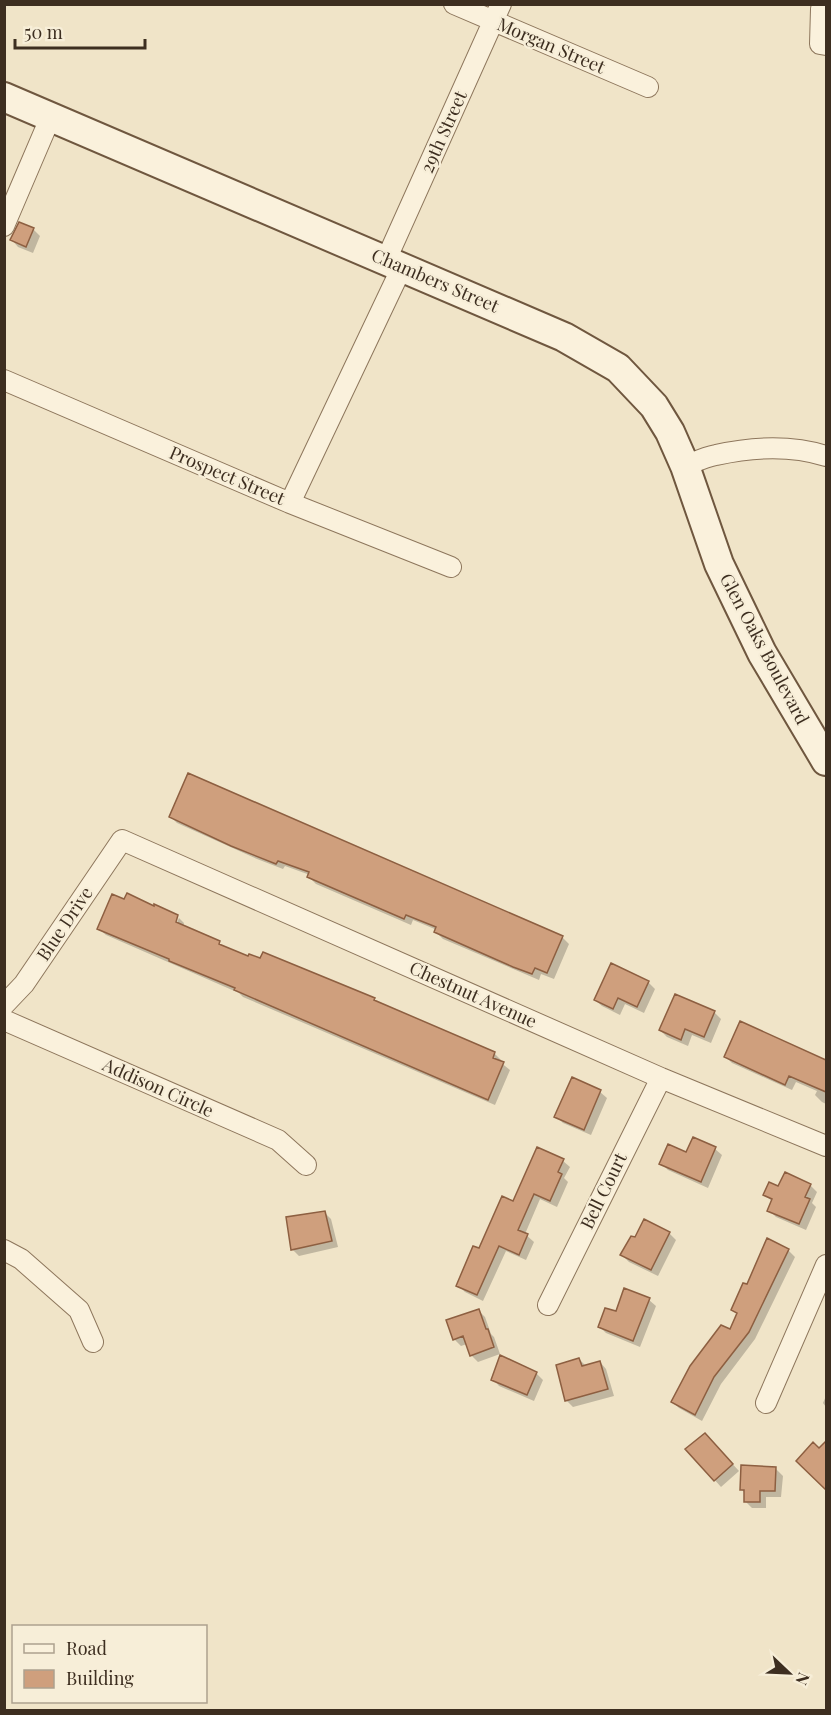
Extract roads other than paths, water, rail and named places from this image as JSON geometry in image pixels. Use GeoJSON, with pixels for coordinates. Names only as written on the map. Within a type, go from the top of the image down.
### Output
{"type":"FeatureCollection","features":[{"type":"Feature","properties":{"kind":"main road","name":"Chambers Street"},"geometry":{"type":"LineString","coordinates":[[4,97],[564,337],[618,368],[654,406],[670,432],[685,466]]}},
{"type":"Feature","properties":{"kind":"main road","name":"Glen Oaks Boulevard"},"geometry":{"type":"LineString","coordinates":[[685,466],[718,564],[762,653],[826,761]]}},
{"type":"Feature","properties":{"kind":"street","name":"Morgan Street"},"geometry":{"type":"LineString","coordinates":[[454,4],[498,13],[648,87]]}},
{"type":"Feature","properties":{"kind":"street"},"geometry":{"type":"LineString","coordinates":[[823,4],[821,9],[823,45]]}},
{"type":"Feature","properties":{"kind":"street","name":"29th Street"},"geometry":{"type":"LineString","coordinates":[[290,503],[394,264],[498,13]]}},
{"type":"Feature","properties":{"kind":"street"},"geometry":{"type":"LineString","coordinates":[[4,226],[51,116]]}},
{"type":"Feature","properties":{"kind":"street","name":"Prospect Street"},"geometry":{"type":"LineString","coordinates":[[4,380],[290,503],[451,567]]}},
{"type":"Feature","properties":{"kind":"street"},"geometry":{"type":"LineString","coordinates":[[685,466],[714,455],[759,448],[812,451],[826,456]]}},
{"type":"Feature","properties":{"kind":"street","name":"Blue Drive"},"geometry":{"type":"LineString","coordinates":[[4,1005],[24,984],[122,840]]}},
{"type":"Feature","properties":{"kind":"street","name":"Chestnut Avenue"},"geometry":{"type":"LineString","coordinates":[[122,840],[660,1078],[826,1146]]}},
{"type":"Feature","properties":{"kind":"street","name":"Addison Circle"},"geometry":{"type":"LineString","coordinates":[[4,1020],[278,1140],[306,1165]]}},
{"type":"Feature","properties":{"kind":"street","name":"Bell Court"},"geometry":{"type":"LineString","coordinates":[[548,1305],[660,1078]]}},
{"type":"Feature","properties":{"kind":"street"},"geometry":{"type":"LineString","coordinates":[[4,1250],[21,1259],[79,1310],[93,1342]]}},
{"type":"Feature","properties":{"kind":"street"},"geometry":{"type":"LineString","coordinates":[[766,1403],[826,1265]]}}]}
